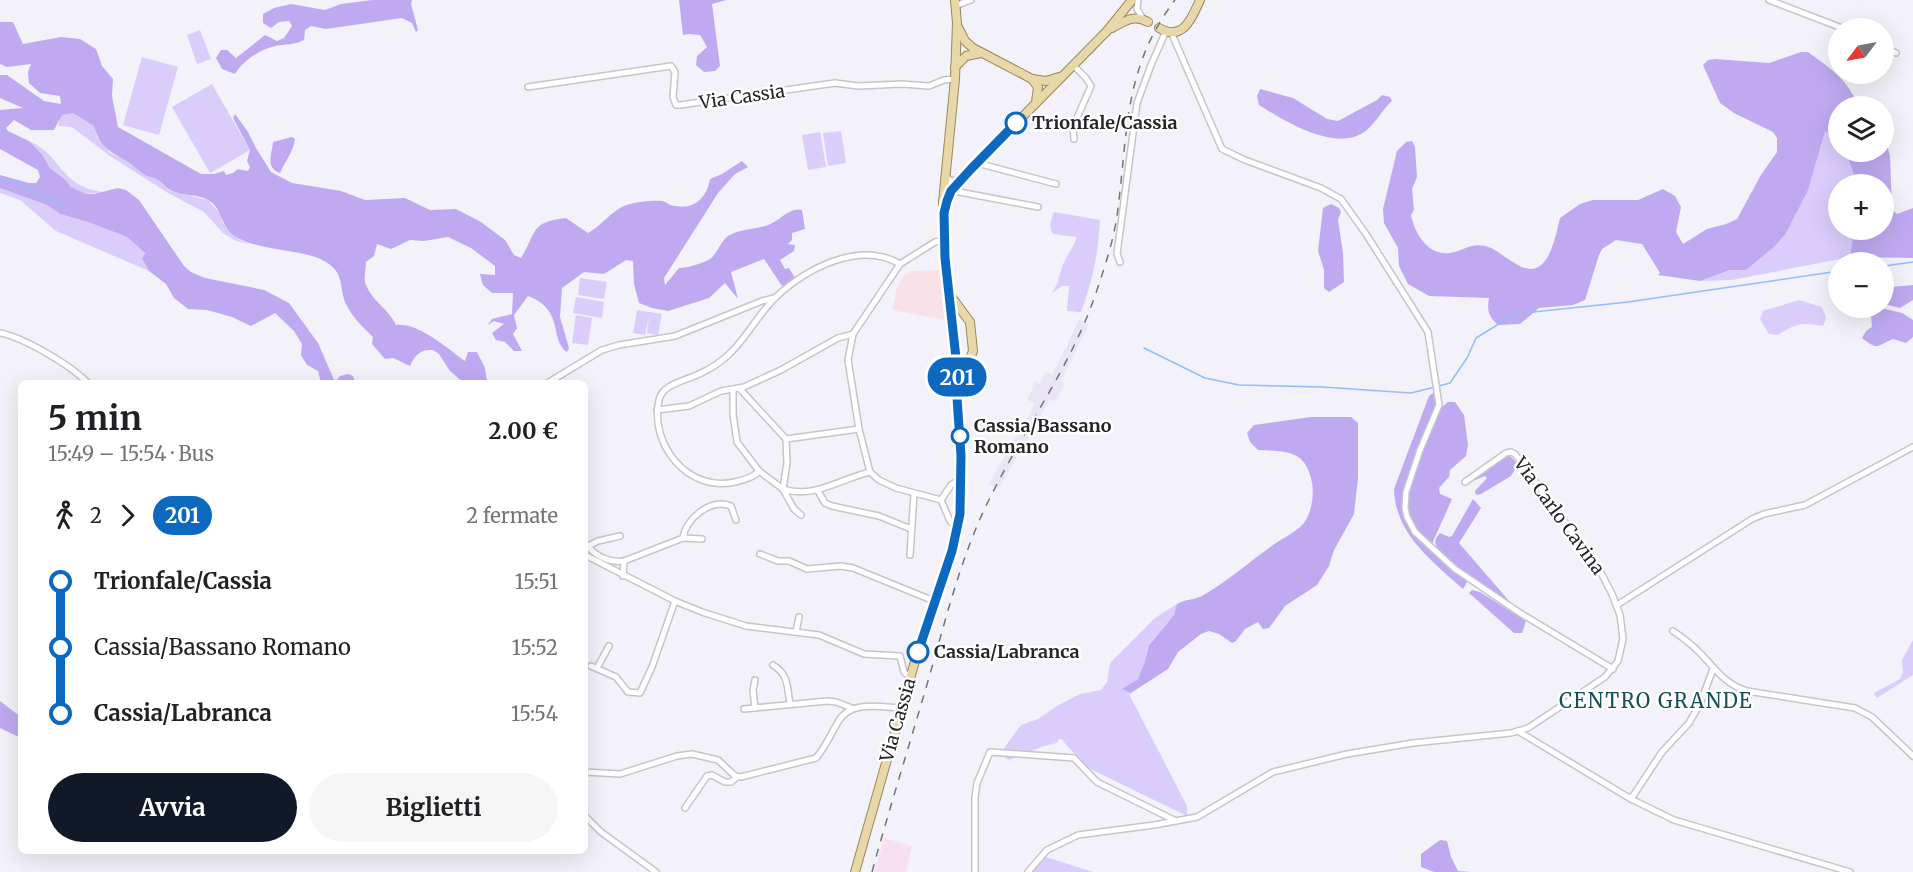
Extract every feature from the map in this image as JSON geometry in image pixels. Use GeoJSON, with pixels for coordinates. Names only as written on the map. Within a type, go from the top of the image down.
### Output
{"type":"FeatureCollection","features":[{"type":"Feature","properties":{"kind":"main road"},"geometry":{"type":"LineString","coordinates":[[944,213],[951,191],[1107,31],[1132,0]]}},
{"type":"Feature","properties":{"kind":"main road"},"geometry":{"type":"LineString","coordinates":[[1165,30],[1182,29],[1188,24],[1200,0]]}},
{"type":"Feature","properties":{"kind":"main road","name":"Via Cassia"},"geometry":{"type":"LineString","coordinates":[[855,872],[910,677],[958,528],[961,510],[962,479],[956,357],[947,289],[944,240],[944,186],[955,79],[957,23],[955,3]]}},
{"type":"Feature","properties":{"kind":"main road"},"geometry":{"type":"LineString","coordinates":[[1107,31],[1131,18],[1146,20]]}},
{"type":"Feature","properties":{"kind":"main road"},"geometry":{"type":"LineString","coordinates":[[957,23],[965,41],[981,53],[1032,79],[1046,81],[1063,75]]}},
{"type":"Feature","properties":{"kind":"main road"},"geometry":{"type":"LineString","coordinates":[[955,67],[966,56],[981,53]]}},
{"type":"Feature","properties":{"kind":"main road"},"geometry":{"type":"LineString","coordinates":[[1032,79],[1038,87],[1035,103]]}},
{"type":"Feature","properties":{"kind":"main road","name":"Via Cassia"},"geometry":{"type":"LineString","coordinates":[[947,289],[970,322],[973,351],[957,392]]}},
{"type":"Feature","properties":{"kind":"main road"},"geometry":{"type":"LineString","coordinates":[[952,321],[956,315],[964,315]]}},
{"type":"Feature","properties":{"kind":"main road"},"geometry":{"type":"LineString","coordinates":[[956,357],[965,361],[971,356]]}},
{"type":"Feature","properties":{"kind":"street"},"geometry":{"type":"LineString","coordinates":[[955,3],[971,0]]}},
{"type":"Feature","properties":{"kind":"street"},"geometry":{"type":"LineString","coordinates":[[1138,0],[1137,9],[1146,20]]}},
{"type":"Feature","properties":{"kind":"street"},"geometry":{"type":"LineString","coordinates":[[1769,0],[1828,23]]}},
{"type":"Feature","properties":{"kind":"street"},"geometry":{"type":"LineString","coordinates":[[1119,262],[1117,254],[1137,103],[1165,30]]}},
{"type":"Feature","properties":{"kind":"street"},"geometry":{"type":"LineString","coordinates":[[1028,872],[1047,850],[1078,835],[1178,821],[1204,814],[1273,772],[1347,754],[1528,728],[1605,678],[1613,669],[1520,613],[1455,569],[1415,532],[1407,517],[1406,492],[1420,450],[1439,405],[1428,332],[1366,234],[1341,200],[1321,188],[1245,160],[1222,149],[1165,30]]}},
{"type":"Feature","properties":{"kind":"street"},"geometry":{"type":"LineString","coordinates":[[1073,65],[1091,86],[1073,127],[1074,139]]}},
{"type":"Feature","properties":{"kind":"street","name":"Via Cassia"},"geometry":{"type":"LineString","coordinates":[[528,87],[671,66],[675,72],[673,99],[676,105],[680,105],[835,83],[858,86],[929,86],[944,80],[955,79]]}},
{"type":"Feature","properties":{"kind":"street"},"geometry":{"type":"LineString","coordinates":[[977,163],[1056,184]]}},
{"type":"Feature","properties":{"kind":"street"},"geometry":{"type":"LineString","coordinates":[[945,176],[952,182],[964,177]]}},
{"type":"Feature","properties":{"kind":"street"},"geometry":{"type":"LineString","coordinates":[[944,186],[951,191],[1038,207]]}},
{"type":"Feature","properties":{"kind":"street"},"geometry":{"type":"LineString","coordinates":[[941,500],[914,494],[882,482],[870,472],[859,429],[848,363],[849,344],[853,334],[900,264],[935,242],[944,240]]}},
{"type":"Feature","properties":{"kind":"street"},"geometry":{"type":"LineString","coordinates":[[759,471],[748,478],[724,484],[706,482],[690,474],[676,463],[663,444],[657,426],[660,396],[664,391],[724,359],[774,298],[809,274],[836,260],[866,255],[886,258],[900,264]]}},
{"type":"Feature","properties":{"kind":"street"},"geometry":{"type":"LineString","coordinates":[[552,380],[608,348],[675,336],[774,298]]}},
{"type":"Feature","properties":{"kind":"street"},"geometry":{"type":"LineString","coordinates":[[0,333],[40,350],[85,380]]}},
{"type":"Feature","properties":{"kind":"street"},"geometry":{"type":"LineString","coordinates":[[657,410],[689,406],[719,392],[737,390],[781,370],[838,338],[853,334]]}},
{"type":"Feature","properties":{"kind":"street"},"geometry":{"type":"LineString","coordinates":[[737,390],[786,439],[787,472],[783,489]]}},
{"type":"Feature","properties":{"kind":"street"},"geometry":{"type":"LineString","coordinates":[[737,390],[733,414],[735,436],[759,471],[783,489],[794,509],[801,515]]}},
{"type":"Feature","properties":{"kind":"street"},"geometry":{"type":"LineString","coordinates":[[786,439],[859,429]]}},
{"type":"Feature","properties":{"kind":"street"},"geometry":{"type":"LineString","coordinates":[[1617,604],[1752,519],[1764,513],[1805,505],[1913,447]]}},
{"type":"Feature","properties":{"kind":"street","name":"Via Carlo Cavina"},"geometry":{"type":"LineString","coordinates":[[1465,482],[1506,453],[1515,454],[1598,567],[1617,604],[1623,639],[1622,651],[1613,669]]}},
{"type":"Feature","properties":{"kind":"street"},"geometry":{"type":"LineString","coordinates":[[783,489],[798,492],[818,490],[870,472]]}},
{"type":"Feature","properties":{"kind":"street"},"geometry":{"type":"LineString","coordinates":[[941,500],[951,485],[962,479]]}},
{"type":"Feature","properties":{"kind":"street"},"geometry":{"type":"LineString","coordinates":[[818,490],[825,503],[832,506],[879,516],[911,529]]}},
{"type":"Feature","properties":{"kind":"street"},"geometry":{"type":"LineString","coordinates":[[910,555],[914,494]]}},
{"type":"Feature","properties":{"kind":"street"},"geometry":{"type":"LineString","coordinates":[[941,500],[950,521],[958,528]]}},
{"type":"Feature","properties":{"kind":"street"},"geometry":{"type":"LineString","coordinates":[[683,538],[688,524],[706,508],[717,503],[731,506],[735,520]]}},
{"type":"Feature","properties":{"kind":"street"},"geometry":{"type":"LineString","coordinates":[[620,536],[588,546],[609,561],[624,561],[683,538],[702,539]]}},
{"type":"Feature","properties":{"kind":"street"},"geometry":{"type":"LineString","coordinates":[[760,554],[778,561],[789,561],[807,569],[841,566],[854,568],[934,600]]}},
{"type":"Feature","properties":{"kind":"street"},"geometry":{"type":"LineString","coordinates":[[588,557],[675,601],[746,626],[825,638],[864,654],[900,656],[904,672],[910,677]]}},
{"type":"Feature","properties":{"kind":"street"},"geometry":{"type":"LineString","coordinates":[[623,576],[624,561]]}},
{"type":"Feature","properties":{"kind":"street"},"geometry":{"type":"LineString","coordinates":[[609,646],[594,667],[616,677],[628,692],[640,693],[675,601]]}},
{"type":"Feature","properties":{"kind":"street"},"geometry":{"type":"LineString","coordinates":[[796,632],[799,617]]}},
{"type":"Feature","properties":{"kind":"street"},"geometry":{"type":"LineString","coordinates":[[1673,630],[1700,653],[1729,683],[1742,690],[1844,706],[1864,712],[1913,756]]}},
{"type":"Feature","properties":{"kind":"street"},"geometry":{"type":"LineString","coordinates":[[773,665],[782,670],[785,676],[790,704]]}},
{"type":"Feature","properties":{"kind":"street"},"geometry":{"type":"LineString","coordinates":[[1631,799],[1662,752],[1686,728],[1713,669]]}},
{"type":"Feature","properties":{"kind":"street"},"geometry":{"type":"LineString","coordinates":[[755,680],[753,690],[755,708]]}},
{"type":"Feature","properties":{"kind":"street"},"geometry":{"type":"LineString","coordinates":[[744,710],[827,701],[852,708],[902,708]]}},
{"type":"Feature","properties":{"kind":"street"},"geometry":{"type":"LineString","coordinates":[[685,808],[707,776],[712,775],[725,782],[731,782],[737,777],[816,758],[839,719],[852,708]]}},
{"type":"Feature","properties":{"kind":"street"},"geometry":{"type":"LineString","coordinates":[[1518,731],[1631,799],[1674,820],[1850,872]]}},
{"type":"Feature","properties":{"kind":"street"},"geometry":{"type":"LineString","coordinates":[[975,872],[975,797],[982,770],[990,752],[1074,758],[1097,783],[1178,821]]}},
{"type":"Feature","properties":{"kind":"street"},"geometry":{"type":"LineString","coordinates":[[588,772],[620,774],[677,756],[692,754],[720,761],[737,777]]}},
{"type":"Feature","properties":{"kind":"street"},"geometry":{"type":"LineString","coordinates":[[588,819],[601,832],[656,872]]}},
{"type":"Feature","properties":{"kind":"shaded area"},"geometry":{"type":"Polygon","coordinates":[[[372,0],[412,0],[418,30],[416,32],[412,23],[402,18],[326,29],[311,26],[305,30],[304,40],[264,50],[247,60],[235,74],[222,69],[216,58],[221,50],[227,50],[236,58],[265,35],[277,41],[284,38],[292,26],[289,21],[279,22],[271,28],[263,23],[263,14],[274,8],[291,4],[325,10],[341,4],[372,0]]]}},
{"type":"Feature","properties":{"kind":"shaded area"},"geometry":{"type":"Polygon","coordinates":[[[679,0],[726,0],[712,4],[720,66],[715,71],[704,72],[696,65],[697,56],[707,47],[700,35],[683,35],[679,0]]]}},
{"type":"Feature","properties":{"kind":"shaded area"},"geometry":{"type":"Polygon","coordinates":[[[0,22],[13,22],[23,44],[61,37],[80,39],[96,49],[102,66],[113,79],[112,96],[118,127],[201,174],[224,171],[226,175],[238,169],[248,171],[250,167],[247,161],[250,150],[233,118],[235,114],[271,172],[292,183],[341,191],[365,200],[405,198],[430,210],[456,209],[481,222],[505,240],[514,255],[521,258],[536,230],[546,222],[566,218],[588,233],[618,209],[630,204],[658,201],[673,206],[688,206],[703,197],[710,179],[742,161],[748,167],[735,174],[718,193],[664,278],[665,285],[679,268],[710,259],[728,236],[768,225],[789,212],[802,210],[805,229],[792,233],[792,240],[788,244],[795,245],[794,251],[780,260],[785,269],[789,268],[795,278],[782,286],[764,259],[731,272],[738,299],[725,283],[709,298],[668,311],[639,303],[634,284],[633,261],[626,260],[604,274],[584,272],[562,288],[560,317],[569,348],[567,352],[559,340],[552,316],[540,302],[528,296],[514,315],[517,328],[513,334],[522,351],[514,351],[505,342],[496,340],[492,333],[504,324],[494,321],[488,325],[492,319],[512,314],[513,293],[492,293],[483,285],[480,274],[495,275],[495,266],[471,248],[448,237],[424,241],[410,240],[391,249],[377,244],[374,256],[366,262],[367,288],[396,325],[405,325],[423,332],[465,361],[468,352],[477,352],[485,368],[487,380],[461,380],[433,350],[418,354],[410,366],[393,358],[385,359],[372,344],[373,337],[349,310],[344,300],[339,277],[326,262],[308,255],[252,244],[235,236],[229,231],[213,204],[204,198],[172,191],[156,179],[145,175],[101,143],[94,126],[73,113],[62,115],[54,130],[31,130],[14,120],[6,128],[29,141],[42,154],[50,168],[65,179],[71,187],[86,194],[118,188],[126,190],[139,200],[184,266],[191,272],[205,278],[264,290],[289,303],[318,343],[334,380],[320,380],[318,371],[307,365],[301,355],[302,344],[294,331],[275,313],[251,326],[232,317],[207,310],[188,309],[174,298],[166,284],[149,271],[142,259],[145,253],[127,237],[60,214],[47,205],[0,188],[0,175],[29,183],[36,183],[40,177],[38,170],[0,149],[0,110],[23,108],[0,98],[0,75],[7,75],[44,101],[61,104],[60,96],[40,93],[29,83],[28,72],[31,64],[7,67],[0,64],[0,22]]]}},
{"type":"Feature","properties":{"kind":"shaded area"},"geometry":{"type":"Polygon","coordinates":[[[200,30],[211,59],[197,64],[187,35],[200,30]]]}},
{"type":"Feature","properties":{"kind":"shaded area"},"geometry":{"type":"Polygon","coordinates":[[[1801,52],[1808,52],[1828,67],[1828,84],[1846,84],[1854,96],[1828,96],[1828,132],[1825,131],[1808,190],[1786,233],[1775,246],[1746,270],[1730,270],[1700,281],[1658,275],[1660,273],[1642,244],[1616,240],[1602,249],[1585,300],[1573,305],[1539,308],[1520,324],[1498,325],[1489,313],[1489,298],[1429,296],[1408,284],[1399,266],[1398,248],[1384,223],[1383,209],[1397,151],[1406,142],[1412,141],[1415,147],[1417,177],[1412,189],[1414,210],[1411,215],[1419,236],[1435,251],[1450,253],[1471,246],[1485,246],[1525,268],[1534,269],[1547,258],[1560,218],[1580,204],[1593,200],[1638,200],[1663,189],[1675,196],[1681,207],[1676,232],[1683,244],[1707,229],[1737,219],[1761,175],[1777,152],[1777,138],[1773,132],[1734,113],[1720,103],[1703,65],[1708,60],[1715,59],[1769,63],[1801,52]]]}},
{"type":"Feature","properties":{"kind":"shaded area"},"geometry":{"type":"Polygon","coordinates":[[[142,57],[178,67],[159,135],[123,125],[142,57]]]}},
{"type":"Feature","properties":{"kind":"shaded area"},"geometry":{"type":"Polygon","coordinates":[[[212,84],[250,150],[210,173],[172,107],[212,84]]]}},
{"type":"Feature","properties":{"kind":"shaded area"},"geometry":{"type":"Polygon","coordinates":[[[1260,89],[1293,98],[1327,119],[1338,121],[1382,95],[1390,97],[1392,101],[1368,129],[1356,136],[1343,139],[1313,133],[1283,120],[1259,105],[1257,96],[1260,89]]]}},
{"type":"Feature","properties":{"kind":"shaded area"},"geometry":{"type":"Polygon","coordinates":[[[73,113],[95,126],[97,137],[110,153],[143,173],[156,178],[170,191],[208,200],[221,215],[222,222],[238,239],[249,244],[236,241],[223,233],[204,212],[168,193],[110,156],[72,127],[58,126],[61,115],[73,113]]]}},
{"type":"Feature","properties":{"kind":"shaded area"},"geometry":{"type":"Polygon","coordinates":[[[841,131],[846,163],[828,166],[823,133],[841,131]]]}},
{"type":"Feature","properties":{"kind":"shaded area"},"geometry":{"type":"Polygon","coordinates":[[[1825,131],[1828,132],[1828,162],[1849,162],[1854,174],[1828,174],[1828,240],[1853,240],[1851,252],[1828,252],[1828,261],[1732,280],[1700,281],[1730,270],[1746,270],[1825,131]]]}},
{"type":"Feature","properties":{"kind":"shaded area"},"geometry":{"type":"Polygon","coordinates":[[[820,132],[826,167],[808,170],[802,135],[820,132]]]}},
{"type":"Feature","properties":{"kind":"shaded area"},"geometry":{"type":"Polygon","coordinates":[[[292,137],[295,139],[293,149],[280,173],[275,171],[271,164],[273,142],[292,137]]]}},
{"type":"Feature","properties":{"kind":"shaded area"},"geometry":{"type":"Polygon","coordinates":[[[29,141],[49,154],[78,184],[103,192],[86,194],[71,187],[65,178],[50,168],[42,154],[29,141]]]}},
{"type":"Feature","properties":{"kind":"shaded area"},"geometry":{"type":"Polygon","coordinates":[[[1849,162],[1890,162],[1891,174],[1854,174],[1849,162]]]}},
{"type":"Feature","properties":{"kind":"shaded area"},"geometry":{"type":"Polygon","coordinates":[[[0,188],[47,205],[60,214],[127,237],[145,253],[142,260],[149,271],[56,231],[20,200],[0,193],[0,188]]]}},
{"type":"Feature","properties":{"kind":"shaded area"},"geometry":{"type":"Polygon","coordinates":[[[1331,204],[1339,208],[1341,212],[1338,220],[1344,282],[1329,292],[1324,288],[1324,270],[1318,251],[1323,208],[1331,204]]]}},
{"type":"Feature","properties":{"kind":"shaded area"},"geometry":{"type":"Polygon","coordinates":[[[1913,208],[1913,258],[1894,258],[1894,252],[1851,252],[1853,240],[1894,240],[1894,212],[1897,214],[1913,208]]]}},
{"type":"Feature","properties":{"kind":"shaded area"},"geometry":{"type":"Polygon","coordinates":[[[1054,212],[1100,220],[1094,267],[1081,312],[1067,311],[1069,286],[1062,286],[1052,293],[1077,237],[1053,234],[1050,226],[1054,212]]]}},
{"type":"Feature","properties":{"kind":"shaded area"},"geometry":{"type":"Polygon","coordinates":[[[940,270],[944,320],[892,310],[898,284],[906,274],[914,271],[940,270]]]}},
{"type":"Feature","properties":{"kind":"shaded area"},"geometry":{"type":"Polygon","coordinates":[[[580,278],[607,282],[604,299],[578,295],[580,278]]]}},
{"type":"Feature","properties":{"kind":"shaded area"},"geometry":{"type":"Polygon","coordinates":[[[1913,285],[1913,300],[1900,308],[1894,306],[1894,287],[1913,285]]]}},
{"type":"Feature","properties":{"kind":"shaded area"},"geometry":{"type":"Polygon","coordinates":[[[576,297],[604,302],[602,318],[573,313],[576,297]]]}},
{"type":"Feature","properties":{"kind":"shaded area"},"geometry":{"type":"Polygon","coordinates":[[[1799,300],[1822,307],[1826,318],[1823,326],[1799,324],[1778,335],[1769,334],[1760,319],[1763,311],[1799,300]]]}},
{"type":"Feature","properties":{"kind":"shaded area"},"geometry":{"type":"Polygon","coordinates":[[[637,310],[662,314],[658,335],[647,333],[649,316],[645,335],[633,333],[637,310]]]}},
{"type":"Feature","properties":{"kind":"shaded area"},"geometry":{"type":"Polygon","coordinates":[[[1894,311],[1902,313],[1913,320],[1913,337],[1906,343],[1893,339],[1875,346],[1862,338],[1872,327],[1871,318],[1894,318],[1894,311]]]}},
{"type":"Feature","properties":{"kind":"shaded area"},"geometry":{"type":"Polygon","coordinates":[[[576,315],[592,318],[588,345],[572,343],[576,315]]]}},
{"type":"Feature","properties":{"kind":"shaded area"},"geometry":{"type":"Polygon","coordinates":[[[1079,320],[1089,324],[1061,381],[1065,383],[1055,401],[1050,399],[998,490],[989,484],[1035,404],[1027,399],[1035,381],[1039,384],[1046,372],[1052,375],[1079,320]]]}},
{"type":"Feature","properties":{"kind":"shaded area"},"geometry":{"type":"Polygon","coordinates":[[[348,374],[353,376],[355,380],[337,380],[340,376],[348,374]]]}},
{"type":"Feature","properties":{"kind":"shaded area"},"geometry":{"type":"Polygon","coordinates":[[[1434,392],[1438,408],[1448,402],[1455,402],[1464,415],[1468,445],[1466,456],[1450,470],[1449,477],[1439,488],[1440,494],[1452,499],[1431,546],[1436,554],[1467,582],[1463,589],[1418,546],[1401,520],[1396,505],[1394,489],[1429,396],[1434,392]]]}},
{"type":"Feature","properties":{"kind":"shaded area"},"geometry":{"type":"Polygon","coordinates":[[[1311,417],[1351,417],[1358,423],[1358,478],[1354,514],[1334,550],[1329,566],[1317,585],[1285,606],[1269,628],[1263,629],[1258,622],[1245,629],[1232,643],[1219,634],[1209,631],[1201,634],[1178,652],[1168,669],[1131,693],[1122,689],[1138,679],[1149,645],[1174,615],[1177,604],[1212,590],[1296,530],[1306,520],[1313,492],[1312,480],[1307,467],[1302,460],[1290,453],[1258,450],[1250,442],[1247,433],[1254,425],[1311,417]]]}},
{"type":"Feature","properties":{"kind":"shaded area"},"geometry":{"type":"Polygon","coordinates":[[[1506,456],[1510,456],[1518,464],[1511,476],[1476,495],[1475,491],[1487,478],[1485,476],[1473,481],[1475,477],[1506,456]]]}},
{"type":"Feature","properties":{"kind":"shaded area"},"geometry":{"type":"Polygon","coordinates":[[[1473,499],[1481,508],[1459,543],[1510,602],[1457,568],[1447,560],[1436,545],[1440,533],[1452,536],[1473,499]]]}},
{"type":"Feature","properties":{"kind":"shaded area"},"geometry":{"type":"Polygon","coordinates":[[[1472,590],[1480,592],[1526,621],[1522,633],[1514,633],[1469,593],[1472,590]]]}},
{"type":"Feature","properties":{"kind":"shaded area"},"geometry":{"type":"Polygon","coordinates":[[[1177,604],[1174,615],[1149,644],[1138,679],[1123,689],[1131,693],[1130,696],[1187,806],[1187,816],[1082,765],[1062,739],[1059,739],[1057,743],[1009,760],[1003,756],[1002,751],[1021,725],[1038,719],[1080,694],[1101,690],[1107,682],[1110,663],[1155,618],[1177,604]]]}},
{"type":"Feature","properties":{"kind":"shaded area"},"geometry":{"type":"Polygon","coordinates":[[[1913,640],[1913,675],[1877,698],[1874,693],[1900,679],[1903,672],[1902,660],[1913,640]]]}},
{"type":"Feature","properties":{"kind":"shaded area"},"geometry":{"type":"Polygon","coordinates":[[[0,701],[18,715],[18,737],[0,728],[0,701]]]}},
{"type":"Feature","properties":{"kind":"shaded area"},"geometry":{"type":"Polygon","coordinates":[[[884,838],[912,846],[906,872],[875,872],[884,838]]]}},
{"type":"Feature","properties":{"kind":"shaded area"},"geometry":{"type":"Polygon","coordinates":[[[1440,840],[1447,841],[1458,871],[1471,872],[1434,872],[1421,867],[1421,854],[1440,840]]]}},
{"type":"Feature","properties":{"kind":"shaded area"},"geometry":{"type":"Polygon","coordinates":[[[1044,856],[1046,857],[1093,872],[1030,872],[1044,856]]]}},
{"type":"Feature","properties":{"kind":"waterway"},"geometry":{"type":"LineString","coordinates":[[0,179],[15,182],[65,207]]}},
{"type":"Feature","properties":{"kind":"waterway"},"geometry":{"type":"LineString","coordinates":[[1894,265],[1913,262]]}},
{"type":"Feature","properties":{"kind":"waterway"},"geometry":{"type":"LineString","coordinates":[[1439,386],[1450,383],[1467,358],[1476,338],[1515,314],[1628,302],[1828,273]]}},
{"type":"Feature","properties":{"kind":"waterway"},"geometry":{"type":"LineString","coordinates":[[1144,348],[1205,378],[1239,385],[1322,387],[1411,393],[1435,387]]}},
{"type":"Feature","properties":{"kind":"railway"},"geometry":{"type":"LineString","coordinates":[[872,872],[952,596],[972,538],[1009,461],[1072,349],[1097,290],[1115,229],[1127,126],[1137,75],[1158,25],[1175,0]]}},
{"type":"Feature","properties":{"kind":"bus line","name":"201"},"geometry":{"type":"LineString","coordinates":[[918,652],[952,551],[962,501],[957,367],[947,289],[944,213],[951,191],[1016,123]]}},
{"type":"Feature","properties":{"kind":"place","name":"Trionfale/Cassia"},"geometry":{"type":"Point","coordinates":[1016,123]}},
{"type":"Feature","properties":{"kind":"place","name":"Cassia/Bassano Romano"},"geometry":{"type":"Point","coordinates":[960,436]}},
{"type":"Feature","properties":{"kind":"place","name":"Cassia/Labranca"},"geometry":{"type":"Point","coordinates":[918,652]}},
{"type":"Feature","properties":{"kind":"district","name":"CENTRO GRANDE"},"geometry":{"type":"Point","coordinates":[1656,701]}}]}
